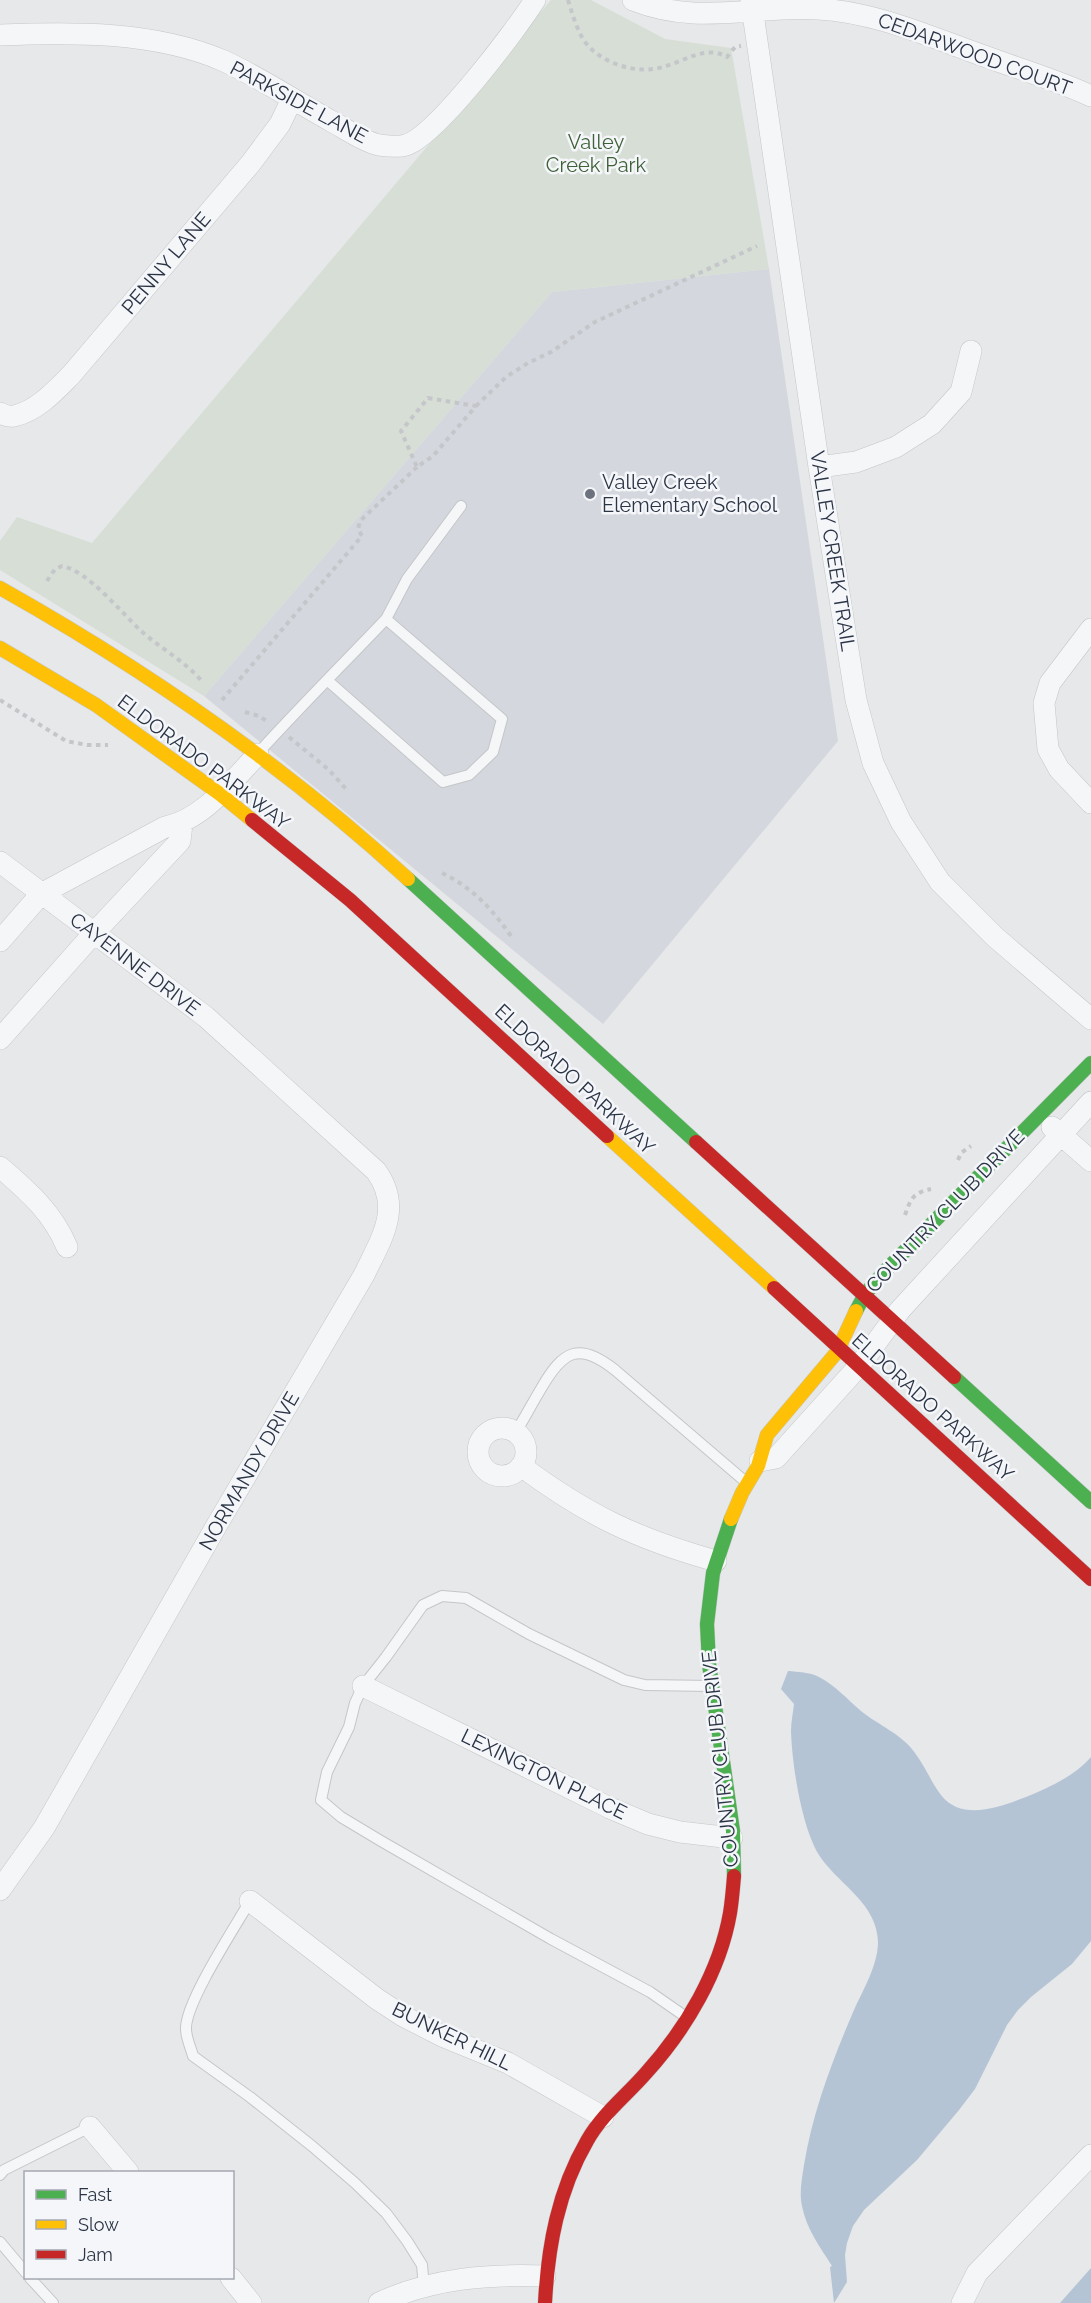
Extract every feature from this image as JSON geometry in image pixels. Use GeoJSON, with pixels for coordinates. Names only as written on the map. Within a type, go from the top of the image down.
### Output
{"type":"FeatureCollection","features":[{"type":"Feature","properties":{"kind":"main road","name":"ELDORADO PARKWAY"},"geometry":{"type":"LineString","coordinates":[[0,588],[144,673],[258,754],[388,860],[1091,1502]]}},
{"type":"Feature","properties":{"kind":"main road","name":"ELDORADO PARKWAY"},"geometry":{"type":"LineString","coordinates":[[0,648],[96,705],[220,794],[370,918],[1091,1579]]}},
{"type":"Feature","properties":{"kind":"main road","name":"COUNTRY CLUB DRIVE"},"geometry":{"type":"LineString","coordinates":[[545,2303],[545,2276],[557,2216],[565,2189],[589,2138],[603,2117],[647,2072],[687,2017],[699,1998],[720,1951],[729,1922],[733,1894],[732,1838],[723,1757],[711,1686],[707,1620],[709,1593],[716,1561],[747,1483],[760,1461],[762,1442],[840,1349],[864,1295],[993,1158],[1091,1063]]}},
{"type":"Feature","properties":{"kind":"street","name":"PARKSIDE LANE"},"geometry":{"type":"LineString","coordinates":[[0,35],[62,33],[134,38],[183,47],[222,60],[355,135],[379,145],[405,146],[428,132],[447,112],[534,0]]}},
{"type":"Feature","properties":{"kind":"street","name":"CEDARWOOD COURT"},"geometry":{"type":"LineString","coordinates":[[633,0],[664,11],[688,14],[718,15],[751,5],[816,9],[868,16],[1091,96]]}},
{"type":"Feature","properties":{"kind":"street","name":"VALLEY CREEK TRAIL"},"geometry":{"type":"LineString","coordinates":[[751,5],[819,468],[856,700],[867,745],[885,793],[914,844],[948,890],[995,937],[1091,1019]]}},
{"type":"Feature","properties":{"kind":"street","name":"PENNY LANE"},"geometry":{"type":"LineString","coordinates":[[0,413],[13,417],[34,407],[64,382],[251,163],[280,124],[292,99]]}},
{"type":"Feature","properties":{"kind":"street"},"geometry":{"type":"LineString","coordinates":[[819,468],[856,462],[886,451],[932,424],[961,392],[971,351]]}},
{"type":"Feature","properties":{"kind":"street"},"geometry":{"type":"LineString","coordinates":[[1091,629],[1050,683],[1044,703],[1048,749],[1059,769],[1091,802]]}},
{"type":"Feature","properties":{"kind":"street"},"geometry":{"type":"LineString","coordinates":[[0,941],[41,894],[165,827],[182,824],[220,794],[258,754]]}},
{"type":"Feature","properties":{"kind":"street"},"geometry":{"type":"LineString","coordinates":[[0,1039],[180,841],[182,824]]}},
{"type":"Feature","properties":{"kind":"street","name":"CAYENNE DRIVE"},"geometry":{"type":"LineString","coordinates":[[0,862],[206,1017],[266,1072]]}},
{"type":"Feature","properties":{"kind":"street","name":"NORMANDY DRIVE"},"geometry":{"type":"LineString","coordinates":[[0,1890],[44,1828],[218,1523],[364,1275],[381,1239],[389,1214],[389,1198],[384,1182],[376,1171],[266,1072]]}},
{"type":"Feature","properties":{"kind":"street","name":"COUNTRY CLUB DRIVE"},"geometry":{"type":"LineString","coordinates":[[760,1461],[776,1458],[859,1366],[892,1321],[1091,1102]]}},
{"type":"Feature","properties":{"kind":"street"},"geometry":{"type":"LineString","coordinates":[[1038,1115],[1091,1161]]}},
{"type":"Feature","properties":{"kind":"street"},"geometry":{"type":"LineString","coordinates":[[0,1167],[45,1208],[59,1229],[67,1247]]}},
{"type":"Feature","properties":{"kind":"street"},"geometry":{"type":"LineString","coordinates":[[949,1204],[975,1228]]}},
{"type":"Feature","properties":{"kind":"street"},"geometry":{"type":"LineString","coordinates":[[503,1428],[516,1432],[523,1440],[526,1456],[521,1466],[508,1475],[496,1475],[483,1466],[478,1455],[480,1443],[487,1433],[503,1428]]}},
{"type":"Feature","properties":{"kind":"street"},"geometry":{"type":"LineString","coordinates":[[521,1466],[564,1498],[600,1519],[647,1539],[716,1561]]}},
{"type":"Feature","properties":{"kind":"street","name":"LEXINGTON PLACE"},"geometry":{"type":"LineString","coordinates":[[363,1686],[610,1808],[648,1824],[680,1832],[732,1838]]}},
{"type":"Feature","properties":{"kind":"street","name":"BUNKER HILL"},"geometry":{"type":"LineString","coordinates":[[250,1901],[377,1999],[403,2016],[442,2036],[508,2063],[603,2117]]}},
{"type":"Feature","properties":{"kind":"street"},"geometry":{"type":"LineString","coordinates":[[90,2127],[127,2171]]}},
{"type":"Feature","properties":{"kind":"street"},"geometry":{"type":"LineString","coordinates":[[962,2303],[977,2272],[1091,2155]]}},
{"type":"Feature","properties":{"kind":"street"},"geometry":{"type":"LineString","coordinates":[[380,2303],[424,2287],[481,2277],[545,2276]]}},
{"type":"Feature","properties":{"kind":"street"},"geometry":{"type":"LineString","coordinates":[[233,2279],[251,2303]]}},
{"type":"Feature","properties":{"kind":"lane"},"geometry":{"type":"LineString","coordinates":[[258,754],[386,619],[407,579],[460,506]]}},
{"type":"Feature","properties":{"kind":"lane"},"geometry":{"type":"LineString","coordinates":[[327,680],[443,782],[469,775],[493,752],[502,719],[386,619]]}},
{"type":"Feature","properties":{"kind":"lane"},"geometry":{"type":"LineString","coordinates":[[516,1432],[558,1362],[578,1353],[592,1355],[615,1370],[747,1483]]}},
{"type":"Feature","properties":{"kind":"lane"},"geometry":{"type":"LineString","coordinates":[[687,2017],[650,1992],[551,1939],[361,1829],[341,1817],[321,1800],[327,1772],[349,1727],[355,1703],[363,1686],[423,1605],[442,1596],[466,1598],[529,1634],[624,1680],[645,1685],[711,1686]]}},
{"type":"Feature","properties":{"kind":"lane"},"geometry":{"type":"LineString","coordinates":[[250,1901],[215,1960],[191,2007],[186,2029],[193,2056],[294,2132],[355,2183],[386,2213],[422,2265],[424,2287]]}},
{"type":"Feature","properties":{"kind":"lane"},"geometry":{"type":"LineString","coordinates":[[0,2175],[4,2170],[90,2127]]}},
{"type":"Feature","properties":{"kind":"lane"},"geometry":{"type":"LineString","coordinates":[[0,2242],[24,2271]]}},
{"type":"Feature","properties":{"kind":"lane"},"geometry":{"type":"LineString","coordinates":[[32,2279],[52,2303]]}},
{"type":"Feature","properties":{"kind":"path"},"geometry":{"type":"LineString","coordinates":[[568,0],[574,18],[588,44],[605,59],[622,66],[642,69],[663,68],[706,51],[719,52],[727,57],[735,47],[756,41]]}},
{"type":"Feature","properties":{"kind":"path"},"geometry":{"type":"LineString","coordinates":[[221,701],[362,536],[358,529],[360,520],[417,467],[433,456],[476,406],[506,377],[551,352],[595,322],[757,246]]}},
{"type":"Feature","properties":{"kind":"path"},"geometry":{"type":"LineString","coordinates":[[417,467],[401,431],[428,398],[476,406]]}},
{"type":"Feature","properties":{"kind":"path"},"geometry":{"type":"LineString","coordinates":[[0,700],[66,741],[87,745],[115,745]]}},
{"type":"Feature","properties":{"kind":"shaded area","name":"Valley Creek Elementary School"},"geometry":{"type":"Polygon","coordinates":[[[769,269],[838,741],[603,1024],[204,696],[552,292],[769,269]]]}},
{"type":"Feature","properties":{"kind":"green space","name":"Valley Creek Park"},"geometry":{"type":"Polygon","coordinates":[[[551,0],[591,0],[665,39],[731,48],[769,269],[552,292],[204,696],[0,570],[0,541],[17,517],[92,543],[551,0]]]}},
{"type":"Feature","properties":{"kind":"water"},"geometry":{"type":"Polygon","coordinates":[[[788,1671],[804,1672],[819,1677],[861,1711],[897,1735],[919,1758],[941,1795],[959,1808],[982,1810],[1026,1797],[1069,1776],[1091,1757],[1091,1941],[1072,1964],[1018,2010],[1007,2025],[975,2089],[959,2110],[917,2160],[864,2210],[853,2226],[847,2243],[845,2255],[847,2282],[834,2303],[830,2267],[832,2266],[814,2237],[804,2214],[801,2201],[802,2180],[808,2145],[824,2086],[873,1968],[878,1942],[876,1929],[865,1906],[821,1858],[808,1832],[793,1761],[791,1731],[794,1704],[781,1689],[788,1671]]]}},
{"type":"Feature","properties":{"kind":"water"},"geometry":{"type":"Polygon","coordinates":[[[1091,2268],[1091,2303],[1060,2303],[1091,2268]]]}},
{"type":"Feature","properties":{"kind":"traffic: fast"},"geometry":{"type":"LineString","coordinates":[[408,879],[696,1142]]}},
{"type":"Feature","properties":{"kind":"traffic: fast"},"geometry":{"type":"LineString","coordinates":[[856,1311],[865,1294],[886,1270],[1091,1063]]}},
{"type":"Feature","properties":{"kind":"traffic: fast"},"geometry":{"type":"LineString","coordinates":[[954,1377],[1091,1502]]}},
{"type":"Feature","properties":{"kind":"traffic: fast"},"geometry":{"type":"LineString","coordinates":[[731,1519],[713,1573],[707,1624],[709,1664],[733,1831],[734,1876]]}},
{"type":"Feature","properties":{"kind":"traffic: slow"},"geometry":{"type":"LineString","coordinates":[[0,588],[108,652],[213,722],[313,797],[408,879]]}},
{"type":"Feature","properties":{"kind":"traffic: slow"},"geometry":{"type":"LineString","coordinates":[[0,648],[96,705],[220,794],[252,820]]}},
{"type":"Feature","properties":{"kind":"traffic: slow"},"geometry":{"type":"LineString","coordinates":[[607,1136],[774,1288]]}},
{"type":"Feature","properties":{"kind":"traffic: slow"},"geometry":{"type":"LineString","coordinates":[[731,1519],[742,1493],[758,1466],[767,1435],[837,1352],[856,1311]]}},
{"type":"Feature","properties":{"kind":"traffic: jam"},"geometry":{"type":"LineString","coordinates":[[252,820],[350,900],[607,1136]]}},
{"type":"Feature","properties":{"kind":"traffic: jam"},"geometry":{"type":"LineString","coordinates":[[696,1142],[954,1377]]}},
{"type":"Feature","properties":{"kind":"traffic: jam"},"geometry":{"type":"LineString","coordinates":[[774,1288],[1091,1579]]}},
{"type":"Feature","properties":{"kind":"traffic: jam"},"geometry":{"type":"LineString","coordinates":[[545,2303],[556,2219],[577,2160],[600,2122],[661,2056],[688,2018],[710,1978],[725,1935],[731,1908],[734,1876]]}},
{"type":"Feature","properties":{"kind":"place","name":"Valley Creek Elementary School"},"geometry":{"type":"Point","coordinates":[590,494]}}]}
